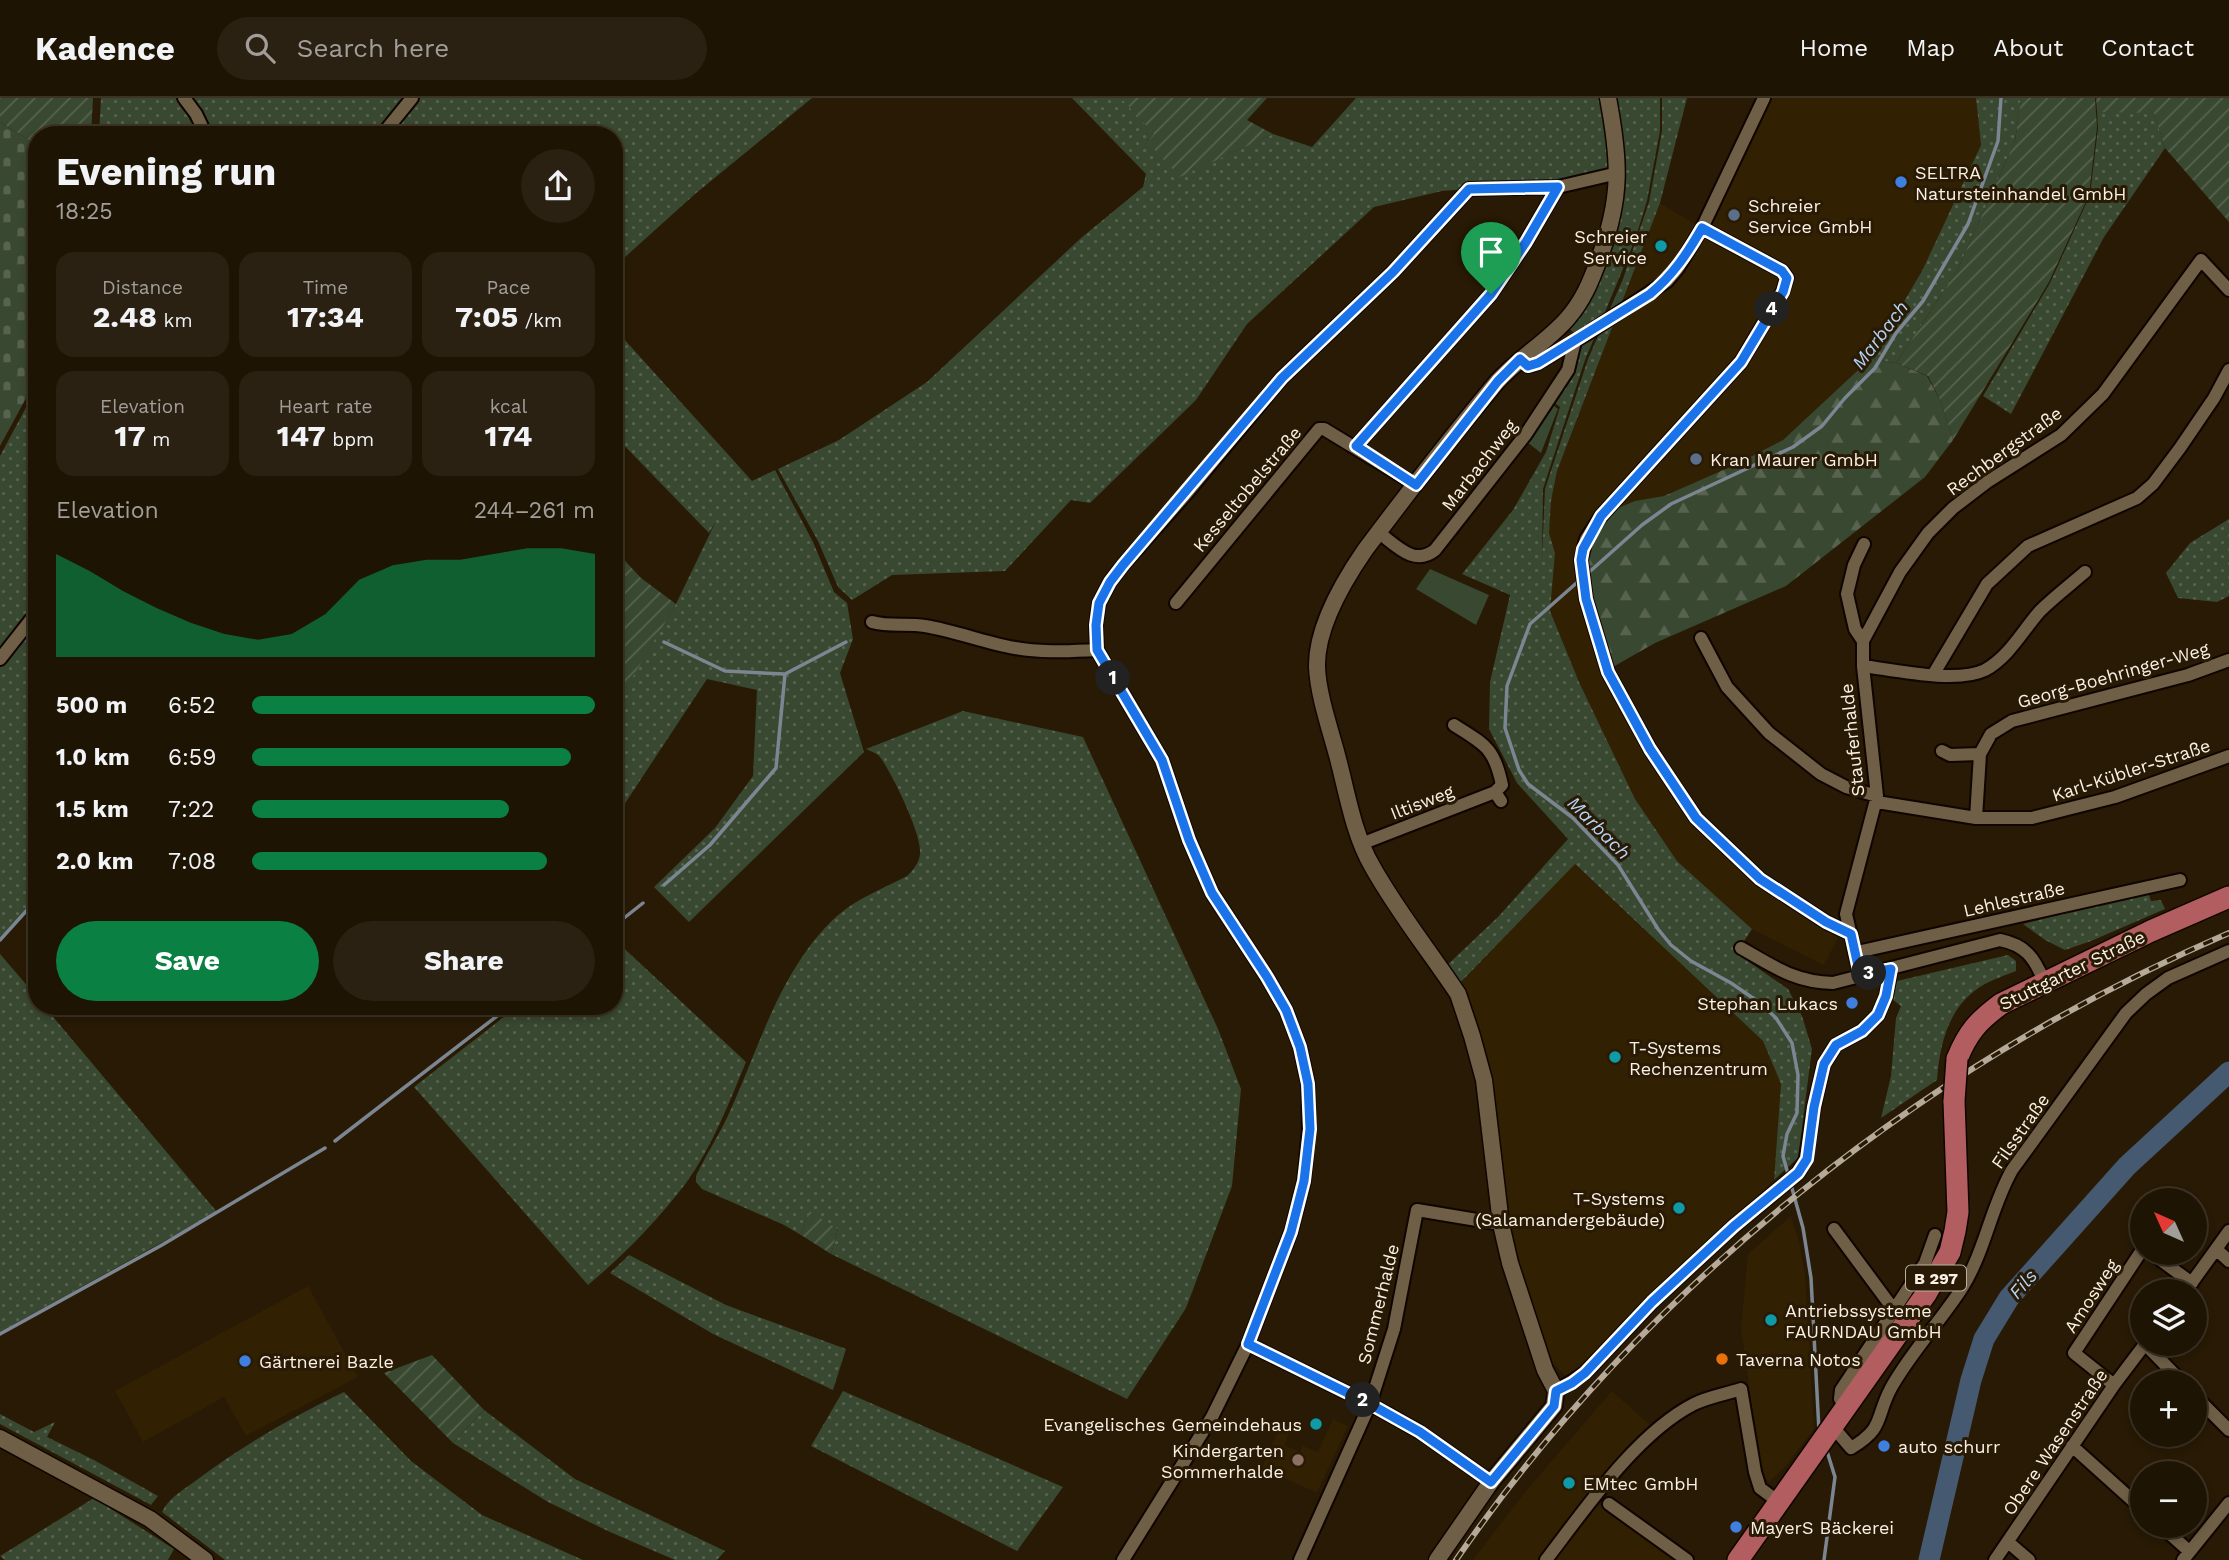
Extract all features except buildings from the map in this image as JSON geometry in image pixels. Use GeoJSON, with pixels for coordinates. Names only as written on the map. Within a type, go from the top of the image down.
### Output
{"type":"FeatureCollection","features":[{"type":"Feature","properties":{"kind":"main road","name":"Stuttgarter Straße"},"geometry":{"type":"LineString","coordinates":[[1738,1560],[1926,1294],[1950,1252],[1958,1212],[1954,1101],[1957,1059],[1966,1037],[1981,1018],[2044,978],[2229,897]]}},
{"type":"Feature","properties":{"kind":"street"},"geometry":{"type":"LineString","coordinates":[[184,98],[202,126]]}},
{"type":"Feature","properties":{"kind":"street"},"geometry":{"type":"LineString","coordinates":[[389,126],[412,98]]}},
{"type":"Feature","properties":{"kind":"street"},"geometry":{"type":"LineString","coordinates":[[1437,1560],[1491,1482],[1554,1406],[1556,1391],[1545,1370],[1510,1263],[1501,1224],[1483,1080],[1463,1007],[1458,994],[1372,867],[1361,844],[1317,666],[1321,640],[1338,596],[1353,568],[1378,532],[1498,381],[1564,322],[1588,289],[1615,206],[1618,173],[1608,98]]}},
{"type":"Feature","properties":{"kind":"street"},"geometry":{"type":"LineString","coordinates":[[1520,359],[1528,366],[1533,365],[1667,281],[1702,228],[1764,98]]}},
{"type":"Feature","properties":{"kind":"street"},"geometry":{"type":"LineString","coordinates":[[1123,1560],[1212,1417],[1248,1344],[1291,1232],[1304,1181],[1310,1129],[1308,1084],[1300,1047],[1286,1010],[1212,893],[1189,840],[1162,760],[1097,650],[1099,603],[1116,574],[1282,378],[1393,272],[1469,189],[1558,187],[1618,173]]}},
{"type":"Feature","properties":{"kind":"street"},"geometry":{"type":"LineString","coordinates":[[1356,446],[1491,294],[1558,187]]}},
{"type":"Feature","properties":{"kind":"street"},"geometry":{"type":"LineString","coordinates":[[1702,228],[1782,271],[1787,278],[1783,292],[1741,362],[1601,516],[1586,539],[1581,560],[1586,599],[1608,672],[1650,749],[1696,818],[1760,879],[1826,922],[1851,934]]}},
{"type":"Feature","properties":{"kind":"street","name":"Rechbergstraße"},"geometry":{"type":"LineString","coordinates":[[1863,641],[1900,572],[1928,533],[1953,508],[1987,482],[2060,435],[2104,394],[2202,260],[2229,290]]}},
{"type":"Feature","properties":{"kind":"street","name":"Marbachweg"},"geometry":{"type":"LineString","coordinates":[[1378,532],[1412,557],[1422,557],[1435,550],[1526,434],[1569,370],[1575,341]]}},
{"type":"Feature","properties":{"kind":"street"},"geometry":{"type":"LineString","coordinates":[[1933,676],[1987,584],[2028,546],[2137,499],[2153,484],[2180,448],[2214,398],[2229,370]]}},
{"type":"Feature","properties":{"kind":"street","name":"Kesseltobelstraße"},"geometry":{"type":"LineString","coordinates":[[1176,603],[1320,429],[1356,446],[1416,485]]}},
{"type":"Feature","properties":{"kind":"street","name":"Stauferhalde"},"geometry":{"type":"LineString","coordinates":[[1860,975],[1857,952],[1846,914],[1877,799],[1863,666],[1863,641],[1855,629],[1847,594],[1854,565],[1864,544]]}},
{"type":"Feature","properties":{"kind":"street"},"geometry":{"type":"LineString","coordinates":[[1863,666],[1933,676],[1960,676],[1985,670],[2008,650],[2041,610],[2085,572]]}},
{"type":"Feature","properties":{"kind":"street"},"geometry":{"type":"LineString","coordinates":[[872,622],[937,628],[1015,648],[1054,652],[1097,650]]}},
{"type":"Feature","properties":{"kind":"street"},"geometry":{"type":"LineString","coordinates":[[0,659],[28,623]]}},
{"type":"Feature","properties":{"kind":"street","name":"Karl-Kübler-Straße"},"geometry":{"type":"LineString","coordinates":[[1701,638],[1727,687],[1769,733],[1821,774],[1846,788],[1877,799],[1976,818],[2032,818],[2115,797],[2229,756]]}},
{"type":"Feature","properties":{"kind":"street","name":"Georg-Boehringer-Weg"},"geometry":{"type":"LineString","coordinates":[[1980,754],[1992,734],[2012,721],[2188,675],[2229,660]]}},
{"type":"Feature","properties":{"kind":"street","name":"Iltisweg"},"geometry":{"type":"LineString","coordinates":[[1361,844],[1498,797],[1503,785],[1498,765],[1488,748],[1454,725]]}},
{"type":"Feature","properties":{"kind":"street"},"geometry":{"type":"LineString","coordinates":[[1942,751],[1950,755],[1980,754],[1976,818]]}},
{"type":"Feature","properties":{"kind":"street","name":"Lehlestraße"},"geometry":{"type":"LineString","coordinates":[[1857,952],[2180,880]]}},
{"type":"Feature","properties":{"kind":"street","name":"Lehlestraße"},"geometry":{"type":"LineString","coordinates":[[1741,948],[1784,973],[1809,982],[1833,983],[2000,940],[2015,943],[2026,950],[2044,978]]}},
{"type":"Feature","properties":{"kind":"street","name":"Filsstraße"},"geometry":{"type":"LineString","coordinates":[[1825,1439],[1851,1448],[1874,1432],[1890,1390],[1962,1287],[1978,1258],[2000,1191],[2012,1170],[2126,1013],[2168,978],[2229,951]]}},
{"type":"Feature","properties":{"kind":"street"},"geometry":{"type":"LineString","coordinates":[[1556,1391],[1585,1373],[1652,1302],[1721,1238],[1798,1173],[1807,1159],[1814,1107],[1824,1064],[1836,1045],[1862,1031],[1878,1015],[1886,996],[1891,969]]}},
{"type":"Feature","properties":{"kind":"street","name":"Sommerhalde"},"geometry":{"type":"LineString","coordinates":[[1300,1560],[1370,1404],[1394,1329],[1417,1210],[1501,1224]]}},
{"type":"Feature","properties":{"kind":"street"},"geometry":{"type":"LineString","coordinates":[[1834,1229],[1894,1310]]}},
{"type":"Feature","properties":{"kind":"street"},"geometry":{"type":"LineString","coordinates":[[2194,1279],[2229,1231]]}},
{"type":"Feature","properties":{"kind":"street"},"geometry":{"type":"LineString","coordinates":[[1848,1406],[1840,1399],[1841,1390],[1926,1263],[1935,1235]]}},
{"type":"Feature","properties":{"kind":"street"},"geometry":{"type":"LineString","coordinates":[[2216,1249],[2229,1261]]}},
{"type":"Feature","properties":{"kind":"street","name":"Amosweg"},"geometry":{"type":"LineString","coordinates":[[2114,1385],[2074,1353],[2132,1265]]}},
{"type":"Feature","properties":{"kind":"street"},"geometry":{"type":"LineString","coordinates":[[2164,1265],[2179,1279]]}},
{"type":"Feature","properties":{"kind":"street"},"geometry":{"type":"LineString","coordinates":[[1248,1344],[1370,1404],[1420,1432],[1491,1482]]}},
{"type":"Feature","properties":{"kind":"street","name":"Obere Wasenstraße"},"geometry":{"type":"LineString","coordinates":[[1995,1560],[2136,1356]]}},
{"type":"Feature","properties":{"kind":"street"},"geometry":{"type":"LineString","coordinates":[[2157,1356],[2170,1370]]}},
{"type":"Feature","properties":{"kind":"street"},"geometry":{"type":"LineString","coordinates":[[1546,1560],[1640,1444],[1659,1427],[1697,1402],[1741,1389],[1760,1488],[1780,1503]]}},
{"type":"Feature","properties":{"kind":"street"},"geometry":{"type":"LineString","coordinates":[[2207,1408],[2229,1430]]}},
{"type":"Feature","properties":{"kind":"street"},"geometry":{"type":"LineString","coordinates":[[0,1437],[150,1519],[205,1560]]}},
{"type":"Feature","properties":{"kind":"street"},"geometry":{"type":"LineString","coordinates":[[2072,1446],[2130,1498]]}},
{"type":"Feature","properties":{"kind":"street"},"geometry":{"type":"LineString","coordinates":[[2171,1538],[2186,1555],[2229,1503]]}},
{"type":"Feature","properties":{"kind":"street"},"geometry":{"type":"LineString","coordinates":[[1609,1504],[1687,1560]]}},
{"type":"Feature","properties":{"kind":"street"},"geometry":{"type":"LineString","coordinates":[[2008,1542],[2029,1560]]}},
{"type":"Feature","properties":{"kind":"shaded area"},"geometry":{"type":"Polygon","coordinates":[[[1764,98],[1976,98],[1981,145],[1922,271],[1870,359],[1783,440],[1737,464],[1664,496],[1635,501],[1611,668],[1605,673],[1644,752],[1690,822],[1753,882],[1838,938],[1824,965],[1752,929],[1677,861],[1635,799],[1579,682],[1550,611],[1555,553],[1549,533],[1551,501],[1557,471],[1660,203],[1701,228],[1764,98]]]}},
{"type":"Feature","properties":{"kind":"shaded area"},"geometry":{"type":"Polygon","coordinates":[[[1574,864],[1763,1041],[1781,1084],[1774,1180],[1567,1377],[1551,1361],[1501,1224],[1461,983],[1574,864]]]}},
{"type":"Feature","properties":{"kind":"shaded area"},"geometry":{"type":"Polygon","coordinates":[[[1791,1216],[1805,1275],[1814,1429],[1785,1467],[1769,1482],[1764,1476],[1757,1444],[1741,1328],[1748,1254],[1791,1216]]]}},
{"type":"Feature","properties":{"kind":"shaded area"},"geometry":{"type":"Polygon","coordinates":[[[308,1286],[358,1377],[246,1436],[224,1397],[143,1442],[115,1391],[308,1286]]]}},
{"type":"Feature","properties":{"kind":"shaded area"},"geometry":{"type":"Polygon","coordinates":[[[1612,1391],[1650,1425],[1590,1497],[1673,1560],[1473,1560],[1526,1491],[1612,1391]]]}},
{"type":"Feature","properties":{"kind":"shaded area","name":"Kindergarten Sommerhalde"},"geometry":{"type":"Polygon","coordinates":[[[1333,1419],[1348,1426],[1317,1493],[1262,1468],[1281,1424],[1291,1428],[1284,1445],[1300,1452],[1303,1446],[1318,1452],[1333,1419]]]}},
{"type":"Feature","properties":{"kind":"green space"},"geometry":{"type":"Polygon","coordinates":[[[0,98],[93,98],[91,126],[28,126],[28,139],[0,122],[0,98]]]}},
{"type":"Feature","properties":{"kind":"green space"},"geometry":{"type":"Polygon","coordinates":[[[101,98],[179,98],[196,126],[99,126],[101,98]]]}},
{"type":"Feature","properties":{"kind":"green space"},"geometry":{"type":"Polygon","coordinates":[[[187,98],[408,98],[385,126],[204,126],[187,98]]]}},
{"type":"Feature","properties":{"kind":"green space"},"geometry":{"type":"Polygon","coordinates":[[[416,98],[812,98],[695,194],[623,259],[623,126],[393,126],[416,98]]]}},
{"type":"Feature","properties":{"kind":"green space"},"geometry":{"type":"Polygon","coordinates":[[[1072,98],[1121,98],[1155,134],[1147,141],[1180,176],[1273,134],[1312,147],[1356,98],[1601,98],[1612,170],[1580,180],[1442,191],[1374,207],[1247,324],[1196,400],[1090,503],[1071,500],[1005,571],[892,575],[852,600],[838,587],[818,541],[778,469],[839,440],[927,382],[1081,238],[1143,187],[1146,174],[1072,98]]]}},
{"type":"Feature","properties":{"kind":"green space"},"geometry":{"type":"Polygon","coordinates":[[[1121,98],[1267,98],[1247,120],[1273,134],[1180,177],[1147,142],[1154,134],[1121,98]]]}},
{"type":"Feature","properties":{"kind":"green space"},"geometry":{"type":"Polygon","coordinates":[[[1613,98],[1660,98],[1660,131],[1647,201],[1635,240],[1585,360],[1543,489],[1542,559],[1545,489],[1588,359],[1623,279],[1649,202],[1662,131],[1662,98],[1687,98],[1660,203],[1557,471],[1551,501],[1549,533],[1555,553],[1550,611],[1579,682],[1635,799],[1677,861],[1752,929],[1736,953],[1788,989],[1802,1016],[1812,1049],[1798,1158],[1774,1180],[1781,1084],[1763,1041],[1575,864],[1461,982],[1463,1007],[1442,970],[1499,916],[1568,839],[1517,783],[1489,729],[1490,682],[1510,595],[1462,574],[1513,510],[1546,452],[1560,407],[1552,401],[1578,336],[1568,328],[1621,208],[1625,174],[1624,151],[1613,98]]]}},
{"type":"Feature","properties":{"kind":"green space"},"geometry":{"type":"Polygon","coordinates":[[[1976,98],[2021,98],[2015,141],[1957,271],[1896,363],[1870,359],[1922,271],[1981,145],[1976,98]]]}},
{"type":"Feature","properties":{"kind":"green space"},"geometry":{"type":"Polygon","coordinates":[[[2021,98],[2095,98],[2097,127],[2089,195],[2049,282],[1953,440],[1941,402],[1928,376],[1896,363],[1957,271],[2015,141],[2021,98]]]}},
{"type":"Feature","properties":{"kind":"green space"},"geometry":{"type":"Polygon","coordinates":[[[2096,98],[2229,98],[2229,222],[2165,148],[2154,113],[2097,112],[2096,98]]]}},
{"type":"Feature","properties":{"kind":"green space"},"geometry":{"type":"Polygon","coordinates":[[[2097,112],[2154,112],[2165,148],[2104,237],[2011,414],[1983,396],[2050,283],[2090,195],[2098,128],[2097,112]]]}},
{"type":"Feature","properties":{"kind":"green space"},"geometry":{"type":"Polygon","coordinates":[[[0,122],[28,139],[28,395],[0,446],[0,122]]]}},
{"type":"Feature","properties":{"kind":"green space"},"geometry":{"type":"Polygon","coordinates":[[[623,338],[752,481],[775,470],[813,542],[834,592],[847,603],[853,639],[840,673],[864,752],[689,922],[654,887],[715,828],[753,776],[757,690],[707,679],[623,806],[623,691],[676,604],[716,521],[709,533],[623,444],[623,338]]]}},
{"type":"Feature","properties":{"kind":"green space"},"geometry":{"type":"Polygon","coordinates":[[[1870,359],[1896,363],[1927,376],[1941,402],[1953,440],[1925,477],[1786,586],[1655,643],[1611,668],[1591,591],[1588,550],[1606,520],[1616,509],[1635,501],[1664,496],[1737,464],[1783,440],[1870,359]]]}},
{"type":"Feature","properties":{"kind":"green space"},"geometry":{"type":"Polygon","coordinates":[[[28,404],[28,615],[0,651],[0,456],[28,404]]]}},
{"type":"Feature","properties":{"kind":"green space"},"geometry":{"type":"Polygon","coordinates":[[[1553,405],[1558,409],[1541,453],[1527,442],[1553,405]]]}},
{"type":"Feature","properties":{"kind":"green space"},"geometry":{"type":"Polygon","coordinates":[[[2229,519],[2229,596],[2217,602],[2178,598],[2166,573],[2190,543],[2229,519]]]}},
{"type":"Feature","properties":{"kind":"green space"},"geometry":{"type":"Polygon","coordinates":[[[623,559],[641,578],[676,604],[623,693],[623,559]]]}},
{"type":"Feature","properties":{"kind":"green space"},"geometry":{"type":"Polygon","coordinates":[[[1430,569],[1489,595],[1476,625],[1416,589],[1430,569]]]}},
{"type":"Feature","properties":{"kind":"green space"},"geometry":{"type":"Polygon","coordinates":[[[28,630],[28,907],[0,939],[0,666],[28,630]]]}},
{"type":"Feature","properties":{"kind":"green space"},"geometry":{"type":"Polygon","coordinates":[[[963,711],[1083,737],[1218,1029],[1241,1089],[1232,1186],[1186,1308],[1127,1399],[831,1254],[838,1229],[809,1212],[801,1235],[702,1189],[696,1182],[696,1176],[727,1118],[774,1007],[801,958],[837,916],[861,899],[907,876],[919,860],[916,833],[898,790],[880,757],[866,749],[963,711]]]}},
{"type":"Feature","properties":{"kind":"green space"},"geometry":{"type":"Polygon","coordinates":[[[2148,892],[2151,901],[2161,900],[2165,909],[2065,950],[2023,924],[2148,892]]]}},
{"type":"Feature","properties":{"kind":"green space"},"geometry":{"type":"Polygon","coordinates":[[[623,947],[746,1062],[712,1140],[686,1183],[640,1237],[588,1285],[414,1087],[506,1015],[623,1015],[623,947]]]}},
{"type":"Feature","properties":{"kind":"green space"},"geometry":{"type":"Polygon","coordinates":[[[0,954],[28,987],[28,1015],[52,1015],[217,1212],[0,1332],[0,954]]]}},
{"type":"Feature","properties":{"kind":"green space"},"geometry":{"type":"Polygon","coordinates":[[[2008,955],[2016,961],[2016,971],[1973,992],[1955,1013],[1944,1038],[1937,1080],[1881,1118],[1891,1076],[1896,1018],[1901,1006],[1892,999],[1897,981],[2008,955]]]}},
{"type":"Feature","properties":{"kind":"green space"},"geometry":{"type":"Polygon","coordinates":[[[809,1211],[838,1229],[831,1254],[801,1235],[809,1211]]]}},
{"type":"Feature","properties":{"kind":"green space"},"geometry":{"type":"Polygon","coordinates":[[[629,1255],[726,1305],[846,1349],[833,1390],[713,1334],[610,1273],[629,1255]]]}},
{"type":"Feature","properties":{"kind":"green space"},"geometry":{"type":"Polygon","coordinates":[[[432,1355],[484,1410],[453,1443],[384,1373],[432,1355]]]}},
{"type":"Feature","properties":{"kind":"green space"},"geometry":{"type":"Polygon","coordinates":[[[843,1391],[1063,1487],[1017,1551],[811,1446],[843,1391]]]}},
{"type":"Feature","properties":{"kind":"green space"},"geometry":{"type":"Polygon","coordinates":[[[344,1392],[411,1461],[482,1515],[583,1560],[225,1560],[162,1512],[178,1494],[233,1454],[287,1421],[344,1392]]]}},
{"type":"Feature","properties":{"kind":"green space"},"geometry":{"type":"Polygon","coordinates":[[[484,1410],[575,1479],[725,1551],[717,1560],[675,1560],[548,1502],[453,1443],[484,1410]]]}},
{"type":"Feature","properties":{"kind":"green space"},"geometry":{"type":"Polygon","coordinates":[[[0,1414],[34,1432],[55,1422],[47,1437],[158,1496],[151,1505],[0,1424],[0,1414]]]}},
{"type":"Feature","properties":{"kind":"green space"},"geometry":{"type":"Polygon","coordinates":[[[94,1498],[174,1549],[168,1560],[5,1560],[0,1556],[94,1498]]]}},
{"type":"Feature","properties":{"kind":"waterway","name":"Marbach"},"geometry":{"type":"LineString","coordinates":[[1587,574],[1642,525],[1671,504],[1793,447],[1822,426],[1875,368],[1896,333],[1923,301],[1968,224],[1998,141],[2001,98]]}},
{"type":"Feature","properties":{"kind":"waterway","name":"Marbach"},"geometry":{"type":"LineString","coordinates":[[1581,579],[1530,624],[1507,686],[1505,728],[1519,770],[1528,784],[1573,818],[1618,865],[1671,945],[1691,961],[1760,1003],[1776,1018],[1792,1043],[1798,1075],[1797,1113],[1787,1134],[1783,1156],[1803,1228],[1811,1278],[1819,1431]]}},
{"type":"Feature","properties":{"kind":"waterway"},"geometry":{"type":"LineString","coordinates":[[664,642],[725,671],[784,674]]}},
{"type":"Feature","properties":{"kind":"waterway"},"geometry":{"type":"LineString","coordinates":[[664,885],[710,845],[776,768],[785,674],[846,642]]}},
{"type":"Feature","properties":{"kind":"waterway"},"geometry":{"type":"LineString","coordinates":[[623,919],[643,903]]}},
{"type":"Feature","properties":{"kind":"waterway"},"geometry":{"type":"LineString","coordinates":[[0,940],[28,909]]}},
{"type":"Feature","properties":{"kind":"waterway"},"geometry":{"type":"LineString","coordinates":[[335,1141],[498,1015]]}},
{"type":"Feature","properties":{"kind":"waterway","name":"Fils"},"geometry":{"type":"LineString","coordinates":[[1929,1560],[1971,1380],[1984,1339],[2009,1298],[2127,1166],[2229,1072]]}},
{"type":"Feature","properties":{"kind":"waterway"},"geometry":{"type":"LineString","coordinates":[[0,1334],[162,1245],[325,1148]]}},
{"type":"Feature","properties":{"kind":"waterway","name":"Marbach"},"geometry":{"type":"LineString","coordinates":[[1824,1560],[1835,1477],[1826,1448]]}},
{"type":"Feature","properties":{"kind":"railway"},"geometry":{"type":"LineString","coordinates":[[1456,1560],[1531,1460],[1613,1365],[1703,1276],[1799,1193],[1900,1117],[2006,1048],[2116,986],[2229,933]]}},
{"type":"Feature","properties":{"kind":"place","name":"SELTRA Natursteinhandel GmbH"},"geometry":{"type":"Point","coordinates":[1901,182]}},
{"type":"Feature","properties":{"kind":"place","name":"Schreier Service GmbH"},"geometry":{"type":"Point","coordinates":[1734,215]}},
{"type":"Feature","properties":{"kind":"place","name":"Schreier Service"},"geometry":{"type":"Point","coordinates":[1661,246]}},
{"type":"Feature","properties":{"kind":"place","name":"Kran Maurer GmbH"},"geometry":{"type":"Point","coordinates":[1696,459]}},
{"type":"Feature","properties":{"kind":"place","name":"Stephan Lukacs"},"geometry":{"type":"Point","coordinates":[1852,1003]}},
{"type":"Feature","properties":{"kind":"place","name":"T-Systems Rechenzentrum"},"geometry":{"type":"Point","coordinates":[1615,1057]}},
{"type":"Feature","properties":{"kind":"place","name":"T-Systems (Salamandergebäude)"},"geometry":{"type":"Point","coordinates":[1679,1208]}},
{"type":"Feature","properties":{"kind":"place","name":"Antriebssysteme FAURNDAU GmbH"},"geometry":{"type":"Point","coordinates":[1771,1320]}},
{"type":"Feature","properties":{"kind":"place","name":"Taverna Notos"},"geometry":{"type":"Point","coordinates":[1722,1359]}},
{"type":"Feature","properties":{"kind":"place","name":"Gärtnerei Bazle"},"geometry":{"type":"Point","coordinates":[245,1361]}},
{"type":"Feature","properties":{"kind":"place","name":"Evangelisches Gemeindehaus"},"geometry":{"type":"Point","coordinates":[1316,1424]}},
{"type":"Feature","properties":{"kind":"place","name":"auto schurr"},"geometry":{"type":"Point","coordinates":[1884,1446]}},
{"type":"Feature","properties":{"kind":"place","name":"Kindergarten Sommerhalde"},"geometry":{"type":"Point","coordinates":[1298,1460]}},
{"type":"Feature","properties":{"kind":"place","name":"EMtec GmbH"},"geometry":{"type":"Point","coordinates":[1569,1483]}},
{"type":"Feature","properties":{"kind":"place","name":"MayerS Bäckerei"},"geometry":{"type":"Point","coordinates":[1736,1527]}},
{"type":"Feature","properties":{"kind":"route"},"geometry":{"type":"LineString","coordinates":[[1558,187],[1491,294],[1356,446],[1416,485],[1498,381],[1520,359],[1528,366],[1538,363],[1650,294],[1678,268],[1702,228],[1782,271],[1787,278],[1783,292],[1741,362],[1601,516],[1586,539],[1581,560],[1586,599],[1608,672],[1650,749],[1696,818],[1760,879],[1826,922],[1851,934],[1860,975],[1891,969],[1886,996],[1878,1015],[1862,1031],[1836,1045],[1824,1064],[1814,1107],[1807,1159],[1798,1173],[1734,1226],[1652,1302],[1585,1373],[1556,1391],[1554,1406],[1491,1482],[1420,1432],[1370,1404],[1248,1344],[1291,1232],[1304,1181],[1310,1129],[1308,1084],[1300,1047],[1286,1010],[1212,893],[1189,840],[1162,760],[1097,650],[1096,625],[1099,603],[1110,582],[1253,411],[1282,378],[1393,272],[1469,189],[1558,187]]}}]}
